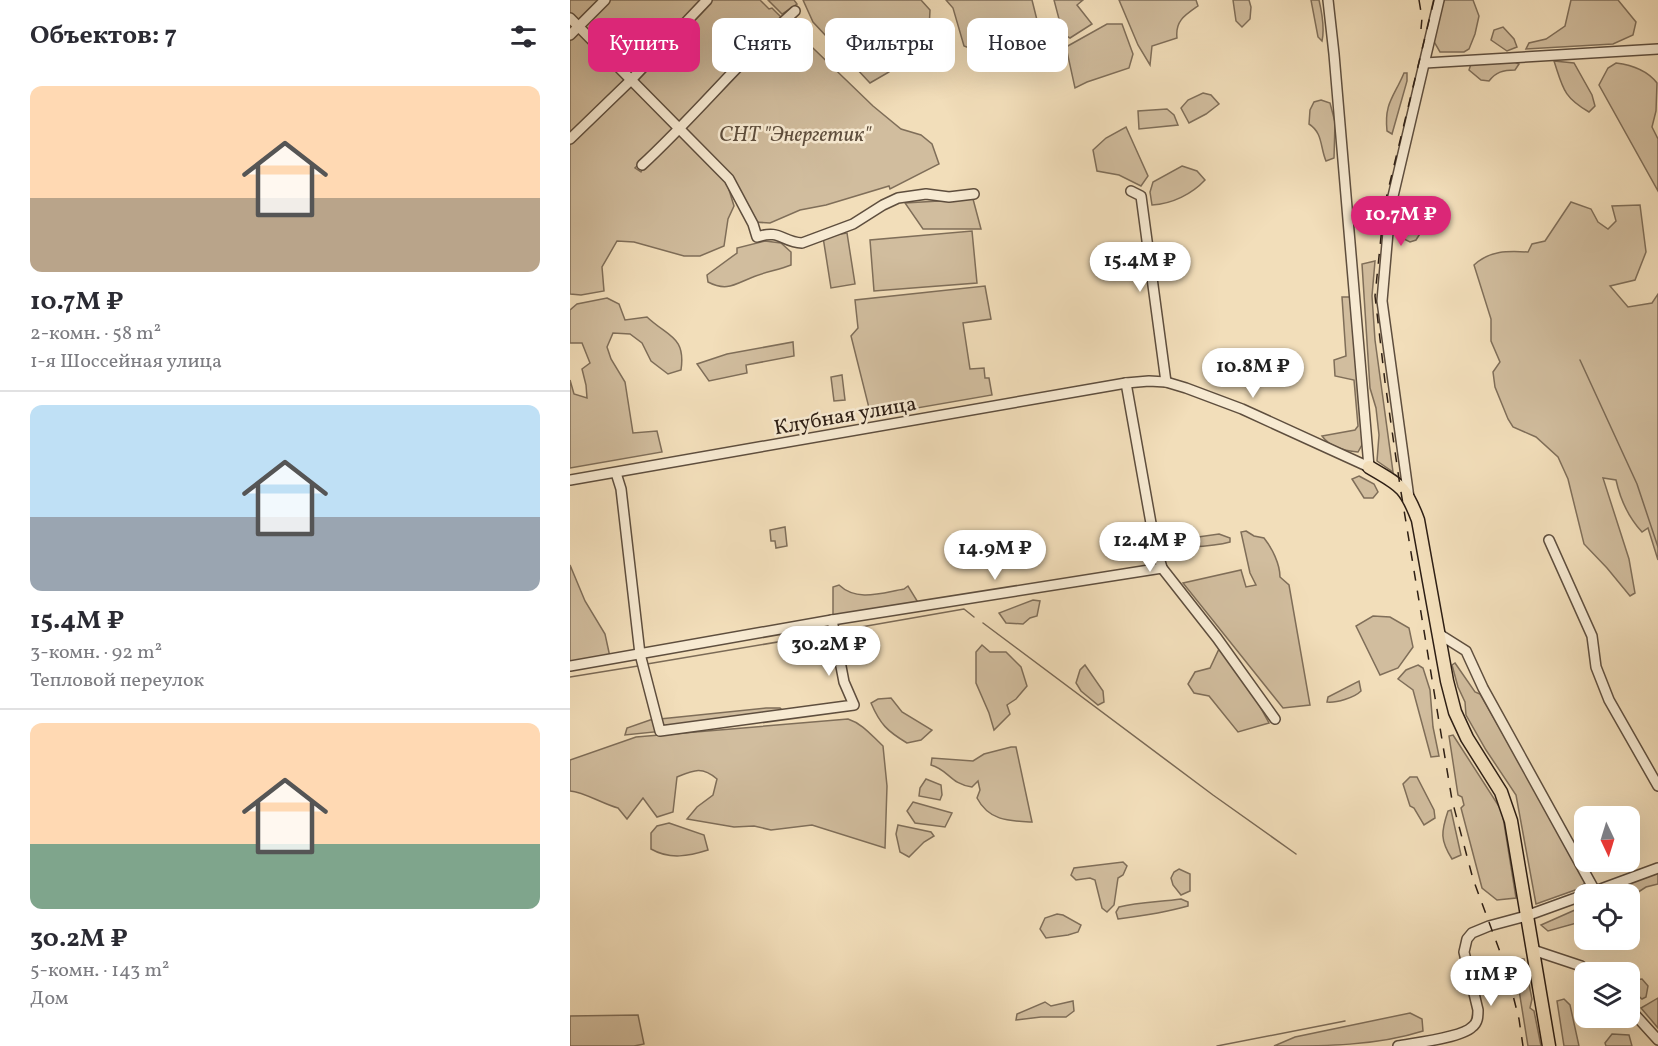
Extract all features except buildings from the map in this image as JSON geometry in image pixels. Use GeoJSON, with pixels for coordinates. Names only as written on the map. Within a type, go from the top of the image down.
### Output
{"type":"FeatureCollection","features":[{"type":"Feature","properties":{"kind":"main road"},"geometry":{"type":"LineString","coordinates":[[1369,467],[1400,486],[1409,498],[1418,520],[1447,681],[1455,712],[1467,738],[1501,792],[1507,807],[1549,1046]]}},
{"type":"Feature","properties":{"kind":"street"},"geometry":{"type":"LineString","coordinates":[[570,35],[604,0]]}},
{"type":"Feature","properties":{"kind":"street"},"geometry":{"type":"LineString","coordinates":[[570,139],[630,81],[707,0]]}},
{"type":"Feature","properties":{"kind":"street"},"geometry":{"type":"LineString","coordinates":[[1328,0],[1369,467]]}},
{"type":"Feature","properties":{"kind":"street"},"geometry":{"type":"LineString","coordinates":[[1409,498],[1383,301],[1390,208],[1439,0]]}},
{"type":"Feature","properties":{"kind":"street"},"geometry":{"type":"LineString","coordinates":[[642,165],[680,130],[757,46],[795,11]]}},
{"type":"Feature","properties":{"kind":"street"},"geometry":{"type":"LineString","coordinates":[[570,18],[729,179],[753,224],[757,237],[773,233],[795,243],[801,243],[853,224],[898,198],[926,194],[949,197],[974,195]]}},
{"type":"Feature","properties":{"kind":"street"},"geometry":{"type":"LineString","coordinates":[[1425,63],[1658,49]]}},
{"type":"Feature","properties":{"kind":"street"},"geometry":{"type":"LineString","coordinates":[[1131,191],[1141,196],[1166,382]]}},
{"type":"Feature","properties":{"kind":"street","name":"Клубная улица"},"geometry":{"type":"LineString","coordinates":[[570,480],[1126,382],[1149,381],[1166,382],[1196,391],[1242,409],[1369,467]]}},
{"type":"Feature","properties":{"kind":"street"},"geometry":{"type":"LineString","coordinates":[[1126,382],[1154,540],[1162,568],[1217,638],[1275,719]]}},
{"type":"Feature","properties":{"kind":"street"},"geometry":{"type":"LineString","coordinates":[[616,473],[621,489],[640,654],[660,731],[854,705],[844,682],[833,623]]}},
{"type":"Feature","properties":{"kind":"street"},"geometry":{"type":"LineString","coordinates":[[1550,540],[1592,636],[1596,667],[1609,700],[1658,786]]}},
{"type":"Feature","properties":{"kind":"street"},"geometry":{"type":"LineString","coordinates":[[570,666],[1162,568]]}},
{"type":"Feature","properties":{"kind":"street"},"geometry":{"type":"LineString","coordinates":[[1439,634],[1466,651],[1584,884]]}},
{"type":"Feature","properties":{"kind":"street"},"geometry":{"type":"LineString","coordinates":[[1614,884],[1658,868]]}},
{"type":"Feature","properties":{"kind":"street"},"geometry":{"type":"LineString","coordinates":[[1398,1046],[1452,1035],[1473,1027],[1477,1020],[1478,1010],[1464,952],[1467,939],[1472,933],[1574,898]]}},
{"type":"Feature","properties":{"kind":"street"},"geometry":{"type":"LineString","coordinates":[[1533,950],[1574,964]]}},
{"type":"Feature","properties":{"kind":"street"},"geometry":{"type":"LineString","coordinates":[[1640,1020],[1658,1040]]}},
{"type":"Feature","properties":{"kind":"green space"},"geometry":{"type":"Polygon","coordinates":[[[570,0],[602,0],[578,24],[570,16],[570,0]]]}},
{"type":"Feature","properties":{"kind":"green space"},"geometry":{"type":"Polygon","coordinates":[[[609,0],[704,0],[687,18],[591,18],[609,0]]]}},
{"type":"Feature","properties":{"kind":"green space"},"geometry":{"type":"Polygon","coordinates":[[[710,0],[760,0],[782,18],[712,18],[712,72],[731,72],[679,126],[635,81],[643,72],[700,72],[700,18],[693,18],[710,0]]]}},
{"type":"Feature","properties":{"kind":"green space"},"geometry":{"type":"Polygon","coordinates":[[[768,0],[794,0],[797,4],[782,14],[768,0]]]}},
{"type":"Feature","properties":{"kind":"green space"},"geometry":{"type":"Polygon","coordinates":[[[803,0],[921,0],[930,10],[930,18],[825,18],[825,35],[811,18],[803,0]]]}},
{"type":"Feature","properties":{"kind":"green space"},"geometry":{"type":"Polygon","coordinates":[[[946,0],[1032,0],[1036,18],[967,18],[967,47],[964,46],[953,8],[946,0]]]}},
{"type":"Feature","properties":{"kind":"green space"},"geometry":{"type":"Polygon","coordinates":[[[1054,0],[1083,0],[1077,5],[1092,24],[1070,38],[1068,37],[1068,18],[1059,18],[1054,0]]]}},
{"type":"Feature","properties":{"kind":"green space"},"geometry":{"type":"Polygon","coordinates":[[[1119,0],[1196,0],[1198,6],[1179,23],[1177,38],[1152,46],[1150,65],[1138,45],[1119,0]]]}},
{"type":"Feature","properties":{"kind":"green space"},"geometry":{"type":"Polygon","coordinates":[[[1233,0],[1249,0],[1250,19],[1242,27],[1236,21],[1233,0]]]}},
{"type":"Feature","properties":{"kind":"green space"},"geometry":{"type":"Polygon","coordinates":[[[1311,0],[1319,0],[1323,26],[1322,41],[1318,37],[1311,0]]]}},
{"type":"Feature","properties":{"kind":"green space"},"geometry":{"type":"Polygon","coordinates":[[[1444,0],[1473,0],[1479,16],[1469,49],[1464,52],[1440,52],[1433,40],[1444,0]]]}},
{"type":"Feature","properties":{"kind":"green space"},"geometry":{"type":"Polygon","coordinates":[[[1571,0],[1618,0],[1636,22],[1633,35],[1613,44],[1526,49],[1529,43],[1546,39],[1565,26],[1571,0]]]}},
{"type":"Feature","properties":{"kind":"green space"},"geometry":{"type":"Polygon","coordinates":[[[588,21],[588,33],[582,27],[588,21]]]}},
{"type":"Feature","properties":{"kind":"green space"},"geometry":{"type":"Polygon","coordinates":[[[1107,24],[1122,24],[1133,54],[1129,68],[1075,88],[1068,46],[1107,24]]]}},
{"type":"Feature","properties":{"kind":"green space"},"geometry":{"type":"Polygon","coordinates":[[[1503,27],[1514,39],[1517,47],[1507,51],[1491,40],[1494,30],[1503,27]]]}},
{"type":"Feature","properties":{"kind":"green space"},"geometry":{"type":"Polygon","coordinates":[[[578,31],[588,41],[588,72],[619,72],[627,80],[570,135],[570,38],[578,31]]]}},
{"type":"Feature","properties":{"kind":"green space","name":"СНТ \"Энергетик\""},"geometry":{"type":"Polygon","coordinates":[[[813,48],[825,60],[825,72],[838,72],[901,129],[921,135],[932,144],[939,164],[890,189],[889,186],[826,205],[800,210],[770,223],[754,222],[732,178],[684,130],[737,72],[813,72],[813,48]]]}},
{"type":"Feature","properties":{"kind":"green space"},"geometry":{"type":"Polygon","coordinates":[[[1512,61],[1519,64],[1515,70],[1500,72],[1489,81],[1481,80],[1469,70],[1471,64],[1512,61]]]}},
{"type":"Feature","properties":{"kind":"green space"},"geometry":{"type":"Polygon","coordinates":[[[1554,61],[1574,63],[1592,95],[1595,106],[1589,112],[1574,102],[1565,91],[1554,61]]]}},
{"type":"Feature","properties":{"kind":"green space"},"geometry":{"type":"Polygon","coordinates":[[[1616,63],[1639,69],[1657,83],[1656,111],[1652,127],[1658,139],[1658,191],[1599,85],[1608,68],[1616,63]]]}},
{"type":"Feature","properties":{"kind":"green space"},"geometry":{"type":"Polygon","coordinates":[[[625,72],[635,72],[630,77],[625,72]]]}},
{"type":"Feature","properties":{"kind":"green space"},"geometry":{"type":"Polygon","coordinates":[[[860,72],[889,72],[870,83],[860,72]]]}},
{"type":"Feature","properties":{"kind":"green space"},"geometry":{"type":"Polygon","coordinates":[[[1404,73],[1407,73],[1407,81],[1392,134],[1387,131],[1388,107],[1404,73]]]}},
{"type":"Feature","properties":{"kind":"green space"},"geometry":{"type":"Polygon","coordinates":[[[631,84],[675,130],[635,168],[641,172],[644,166],[680,134],[726,180],[734,206],[728,219],[724,246],[700,256],[684,256],[634,242],[617,241],[602,267],[604,291],[581,295],[570,294],[570,141],[631,84]]]}},
{"type":"Feature","properties":{"kind":"green space"},"geometry":{"type":"Polygon","coordinates":[[[1203,93],[1211,95],[1219,104],[1189,123],[1181,108],[1188,100],[1203,93]]]}},
{"type":"Feature","properties":{"kind":"green space"},"geometry":{"type":"Polygon","coordinates":[[[1321,100],[1330,103],[1335,122],[1334,158],[1326,161],[1319,136],[1309,124],[1310,110],[1314,102],[1321,100]]]}},
{"type":"Feature","properties":{"kind":"green space"},"geometry":{"type":"Polygon","coordinates":[[[1167,109],[1174,115],[1178,125],[1139,129],[1138,111],[1167,109]]]}},
{"type":"Feature","properties":{"kind":"green space"},"geometry":{"type":"Polygon","coordinates":[[[1126,127],[1148,176],[1141,186],[1119,175],[1097,171],[1093,150],[1106,138],[1126,127]]]}},
{"type":"Feature","properties":{"kind":"green space"},"geometry":{"type":"Polygon","coordinates":[[[1182,166],[1197,171],[1205,180],[1194,190],[1181,197],[1167,203],[1152,205],[1150,192],[1153,182],[1182,166]]]}},
{"type":"Feature","properties":{"kind":"green space"},"geometry":{"type":"Polygon","coordinates":[[[973,199],[981,229],[923,229],[905,203],[973,199]]]}},
{"type":"Feature","properties":{"kind":"green space"},"geometry":{"type":"Polygon","coordinates":[[[1571,202],[1591,209],[1598,222],[1608,229],[1616,221],[1612,206],[1640,205],[1646,252],[1635,280],[1610,286],[1628,307],[1652,303],[1658,294],[1658,560],[1648,528],[1642,532],[1629,514],[1616,480],[1603,478],[1629,559],[1635,593],[1630,596],[1584,544],[1568,479],[1558,457],[1536,437],[1513,427],[1508,419],[1495,387],[1493,372],[1500,362],[1491,341],[1491,319],[1474,265],[1493,254],[1528,252],[1532,244],[1545,241],[1571,202]]]}},
{"type":"Feature","properties":{"kind":"green space"},"geometry":{"type":"Polygon","coordinates":[[[1403,205],[1411,205],[1421,232],[1416,240],[1410,242],[1404,239],[1401,226],[1396,222],[1394,216],[1403,205]]]}},
{"type":"Feature","properties":{"kind":"green space"},"geometry":{"type":"Polygon","coordinates":[[[972,231],[977,283],[874,291],[870,240],[972,231]]]}},
{"type":"Feature","properties":{"kind":"green space"},"geometry":{"type":"Polygon","coordinates":[[[847,233],[855,284],[831,288],[823,237],[847,233]]]}},
{"type":"Feature","properties":{"kind":"green space"},"geometry":{"type":"Polygon","coordinates":[[[765,241],[781,243],[791,252],[791,265],[731,286],[726,287],[708,282],[707,275],[737,253],[737,248],[765,241]]]}},
{"type":"Feature","properties":{"kind":"green space"},"geometry":{"type":"Polygon","coordinates":[[[1375,261],[1372,296],[1375,340],[1393,472],[1377,461],[1379,435],[1376,408],[1370,388],[1362,264],[1375,261]]]}},
{"type":"Feature","properties":{"kind":"green space"},"geometry":{"type":"Polygon","coordinates":[[[985,286],[991,319],[963,323],[970,369],[984,368],[985,378],[989,378],[992,395],[871,416],[851,336],[858,328],[855,300],[985,286]]]}},
{"type":"Feature","properties":{"kind":"green space"},"geometry":{"type":"Polygon","coordinates":[[[1342,297],[1350,297],[1363,443],[1358,452],[1338,448],[1322,436],[1355,430],[1358,426],[1354,380],[1335,376],[1334,360],[1346,356],[1342,297]]]}},
{"type":"Feature","properties":{"kind":"green space"},"geometry":{"type":"Polygon","coordinates":[[[607,298],[619,304],[625,320],[647,317],[674,338],[681,350],[681,370],[668,374],[651,361],[642,343],[630,334],[613,333],[607,347],[611,359],[625,382],[633,433],[657,431],[662,452],[570,468],[570,380],[574,394],[587,398],[582,369],[590,363],[582,343],[570,343],[570,310],[577,304],[607,298]]]}},
{"type":"Feature","properties":{"kind":"green space"},"geometry":{"type":"Polygon","coordinates":[[[793,342],[794,356],[746,365],[747,373],[709,381],[697,364],[727,354],[793,342]]]}},
{"type":"Feature","properties":{"kind":"green space"},"geometry":{"type":"Polygon","coordinates":[[[842,375],[845,400],[834,401],[831,377],[842,375]]]}},
{"type":"Feature","properties":{"kind":"green space"},"geometry":{"type":"Polygon","coordinates":[[[1359,476],[1374,484],[1378,492],[1373,498],[1364,498],[1352,479],[1359,476]]]}},
{"type":"Feature","properties":{"kind":"green space"},"geometry":{"type":"Polygon","coordinates":[[[785,527],[787,546],[776,548],[775,541],[771,541],[770,530],[785,527]]]}},
{"type":"Feature","properties":{"kind":"green space"},"geometry":{"type":"Polygon","coordinates":[[[1246,531],[1264,538],[1275,556],[1280,577],[1289,585],[1310,705],[1283,708],[1183,583],[1241,570],[1246,587],[1256,585],[1250,573],[1241,532],[1246,531]]]}},
{"type":"Feature","properties":{"kind":"green space"},"geometry":{"type":"Polygon","coordinates":[[[1219,534],[1230,538],[1230,542],[1166,549],[1160,545],[1163,542],[1219,534]]]}},
{"type":"Feature","properties":{"kind":"green space"},"geometry":{"type":"Polygon","coordinates":[[[570,565],[585,601],[605,634],[610,657],[570,663],[570,565]]]}},
{"type":"Feature","properties":{"kind":"green space"},"geometry":{"type":"Polygon","coordinates":[[[839,585],[861,595],[904,589],[908,586],[919,604],[833,618],[833,587],[839,585]]]}},
{"type":"Feature","properties":{"kind":"green space"},"geometry":{"type":"Polygon","coordinates":[[[1033,600],[1040,601],[1037,616],[1023,624],[1006,623],[999,613],[1033,600]]]}},
{"type":"Feature","properties":{"kind":"green space"},"geometry":{"type":"Polygon","coordinates":[[[1373,616],[1390,617],[1409,628],[1413,647],[1398,668],[1380,675],[1356,626],[1373,616]]]}},
{"type":"Feature","properties":{"kind":"green space"},"geometry":{"type":"Polygon","coordinates":[[[982,645],[990,652],[1006,652],[1021,667],[1027,686],[1016,699],[1007,705],[1010,714],[994,730],[976,683],[976,652],[982,645]]]}},
{"type":"Feature","properties":{"kind":"green space"},"geometry":{"type":"Polygon","coordinates":[[[1219,649],[1248,685],[1269,723],[1238,732],[1209,696],[1194,693],[1188,684],[1195,672],[1210,668],[1219,649]]]}},
{"type":"Feature","properties":{"kind":"green space"},"geometry":{"type":"Polygon","coordinates":[[[1455,663],[1475,692],[1480,694],[1574,858],[1574,872],[1582,872],[1587,881],[1584,884],[1574,884],[1574,890],[1536,904],[1516,795],[1466,715],[1465,702],[1452,665],[1455,663]]]}},
{"type":"Feature","properties":{"kind":"green space"},"geometry":{"type":"Polygon","coordinates":[[[1085,665],[1103,691],[1104,702],[1098,705],[1081,691],[1076,683],[1080,670],[1085,665]]]}},
{"type":"Feature","properties":{"kind":"green space"},"geometry":{"type":"Polygon","coordinates":[[[1418,665],[1423,668],[1430,690],[1433,727],[1439,756],[1431,757],[1413,690],[1398,679],[1406,670],[1418,665]]]}},
{"type":"Feature","properties":{"kind":"green space"},"geometry":{"type":"Polygon","coordinates":[[[1359,681],[1361,691],[1358,694],[1345,700],[1327,702],[1328,697],[1359,681]]]}},
{"type":"Feature","properties":{"kind":"green space"},"geometry":{"type":"Polygon","coordinates":[[[891,698],[902,712],[932,730],[921,740],[907,743],[894,735],[881,722],[871,703],[878,699],[891,698]]]}},
{"type":"Feature","properties":{"kind":"green space"},"geometry":{"type":"Polygon","coordinates":[[[780,708],[790,718],[625,735],[627,728],[650,720],[780,708]]]}},
{"type":"Feature","properties":{"kind":"green space"},"geometry":{"type":"Polygon","coordinates":[[[848,719],[863,727],[883,746],[887,786],[885,848],[812,825],[771,830],[754,826],[734,827],[687,819],[697,807],[713,795],[717,779],[702,771],[693,771],[677,777],[673,812],[657,817],[643,798],[627,819],[618,808],[570,791],[570,760],[636,737],[848,719]]]}},
{"type":"Feature","properties":{"kind":"green space"},"geometry":{"type":"Polygon","coordinates":[[[1453,735],[1502,811],[1516,898],[1497,900],[1482,888],[1461,808],[1464,805],[1462,797],[1458,795],[1449,736],[1453,735]]]}},
{"type":"Feature","properties":{"kind":"green space"},"geometry":{"type":"Polygon","coordinates":[[[1016,747],[1032,822],[1008,820],[994,815],[982,806],[977,798],[980,790],[978,781],[972,787],[959,783],[931,765],[932,758],[973,761],[984,754],[1016,747]]]}},
{"type":"Feature","properties":{"kind":"green space"},"geometry":{"type":"Polygon","coordinates":[[[1410,777],[1417,777],[1434,810],[1435,818],[1424,825],[1414,808],[1410,806],[1403,784],[1410,777]]]}},
{"type":"Feature","properties":{"kind":"green space"},"geometry":{"type":"Polygon","coordinates":[[[926,779],[941,785],[940,800],[919,796],[920,788],[926,779]]]}},
{"type":"Feature","properties":{"kind":"green space"},"geometry":{"type":"Polygon","coordinates":[[[913,802],[952,813],[945,827],[915,823],[907,811],[913,802]]]}},
{"type":"Feature","properties":{"kind":"green space"},"geometry":{"type":"Polygon","coordinates":[[[1451,810],[1461,855],[1452,859],[1443,836],[1448,811],[1451,810]]]}},
{"type":"Feature","properties":{"kind":"green space"},"geometry":{"type":"Polygon","coordinates":[[[669,823],[704,835],[708,850],[672,856],[651,849],[651,833],[657,826],[669,823]]]}},
{"type":"Feature","properties":{"kind":"green space"},"geometry":{"type":"Polygon","coordinates":[[[898,825],[931,832],[934,836],[924,842],[909,857],[900,852],[896,834],[898,825]]]}},
{"type":"Feature","properties":{"kind":"green space"},"geometry":{"type":"Polygon","coordinates":[[[1123,862],[1127,866],[1123,875],[1118,878],[1114,905],[1107,912],[1102,908],[1095,880],[1090,878],[1076,880],[1071,875],[1074,868],[1123,862]]]}},
{"type":"Feature","properties":{"kind":"green space"},"geometry":{"type":"Polygon","coordinates":[[[1179,869],[1190,874],[1190,891],[1181,895],[1173,885],[1171,878],[1179,869]]]}},
{"type":"Feature","properties":{"kind":"green space"},"geometry":{"type":"Polygon","coordinates":[[[1658,873],[1658,884],[1640,891],[1640,884],[1628,884],[1658,873]]]}},
{"type":"Feature","properties":{"kind":"green space"},"geometry":{"type":"Polygon","coordinates":[[[1181,899],[1188,902],[1188,906],[1118,919],[1116,912],[1119,907],[1127,905],[1181,899]]]}},
{"type":"Feature","properties":{"kind":"green space"},"geometry":{"type":"Polygon","coordinates":[[[1574,910],[1574,924],[1548,931],[1541,925],[1574,910]]]}},
{"type":"Feature","properties":{"kind":"green space"},"geometry":{"type":"Polygon","coordinates":[[[1057,914],[1081,925],[1078,932],[1046,938],[1040,929],[1045,918],[1057,914]]]}},
{"type":"Feature","properties":{"kind":"green space"},"geometry":{"type":"Polygon","coordinates":[[[1514,959],[1524,959],[1532,999],[1530,1008],[1534,1011],[1541,1046],[1528,1046],[1514,959]]]}},
{"type":"Feature","properties":{"kind":"green space"},"geometry":{"type":"Polygon","coordinates":[[[1640,979],[1648,986],[1646,997],[1642,999],[1640,997],[1640,979]]]}},
{"type":"Feature","properties":{"kind":"green space"},"geometry":{"type":"Polygon","coordinates":[[[1658,998],[1658,1028],[1641,1008],[1658,998]]]}},
{"type":"Feature","properties":{"kind":"green space"},"geometry":{"type":"Polygon","coordinates":[[[1564,999],[1570,1005],[1579,1046],[1564,1046],[1557,1001],[1564,999]]]}},
{"type":"Feature","properties":{"kind":"green space"},"geometry":{"type":"Polygon","coordinates":[[[1073,1001],[1074,1011],[1066,1017],[1016,1020],[1017,1014],[1045,1002],[1051,1006],[1073,1001]]]}},
{"type":"Feature","properties":{"kind":"green space"},"geometry":{"type":"Polygon","coordinates":[[[1410,1013],[1422,1019],[1423,1031],[1368,1042],[1274,1046],[1295,1037],[1410,1013]]]}},
{"type":"Feature","properties":{"kind":"green space"},"geometry":{"type":"Polygon","coordinates":[[[638,1015],[644,1044],[570,1046],[570,1016],[638,1015]]]}},
{"type":"Feature","properties":{"kind":"green space"},"geometry":{"type":"Polygon","coordinates":[[[1612,1034],[1629,1035],[1632,1046],[1606,1046],[1605,1043],[1612,1034]]]}},
{"type":"Feature","properties":{"kind":"waterway"},"geometry":{"type":"LineString","coordinates":[[1580,360],[1637,484],[1658,547]]}},
{"type":"Feature","properties":{"kind":"waterway"},"geometry":{"type":"LineString","coordinates":[[838,631],[964,609],[974,617]]}},
{"type":"Feature","properties":{"kind":"waterway"},"geometry":{"type":"LineString","coordinates":[[983,623],[1213,795],[1296,854]]}},
{"type":"Feature","properties":{"kind":"waterway"},"geometry":{"type":"LineString","coordinates":[[647,664],[831,633]]}},
{"type":"Feature","properties":{"kind":"waterway"},"geometry":{"type":"LineString","coordinates":[[570,677],[638,666]]}},
{"type":"Feature","properties":{"kind":"waterway"},"geometry":{"type":"LineString","coordinates":[[1217,1046],[1345,1021]]}},
{"type":"Feature","properties":{"kind":"railway"},"geometry":{"type":"LineString","coordinates":[[1419,0],[1421,29]]}},
{"type":"Feature","properties":{"kind":"railway"},"geometry":{"type":"LineString","coordinates":[[1434,0],[1384,207],[1375,296],[1400,486],[1452,800],[1473,879],[1506,968],[1519,1019],[1523,1046]]}}]}
